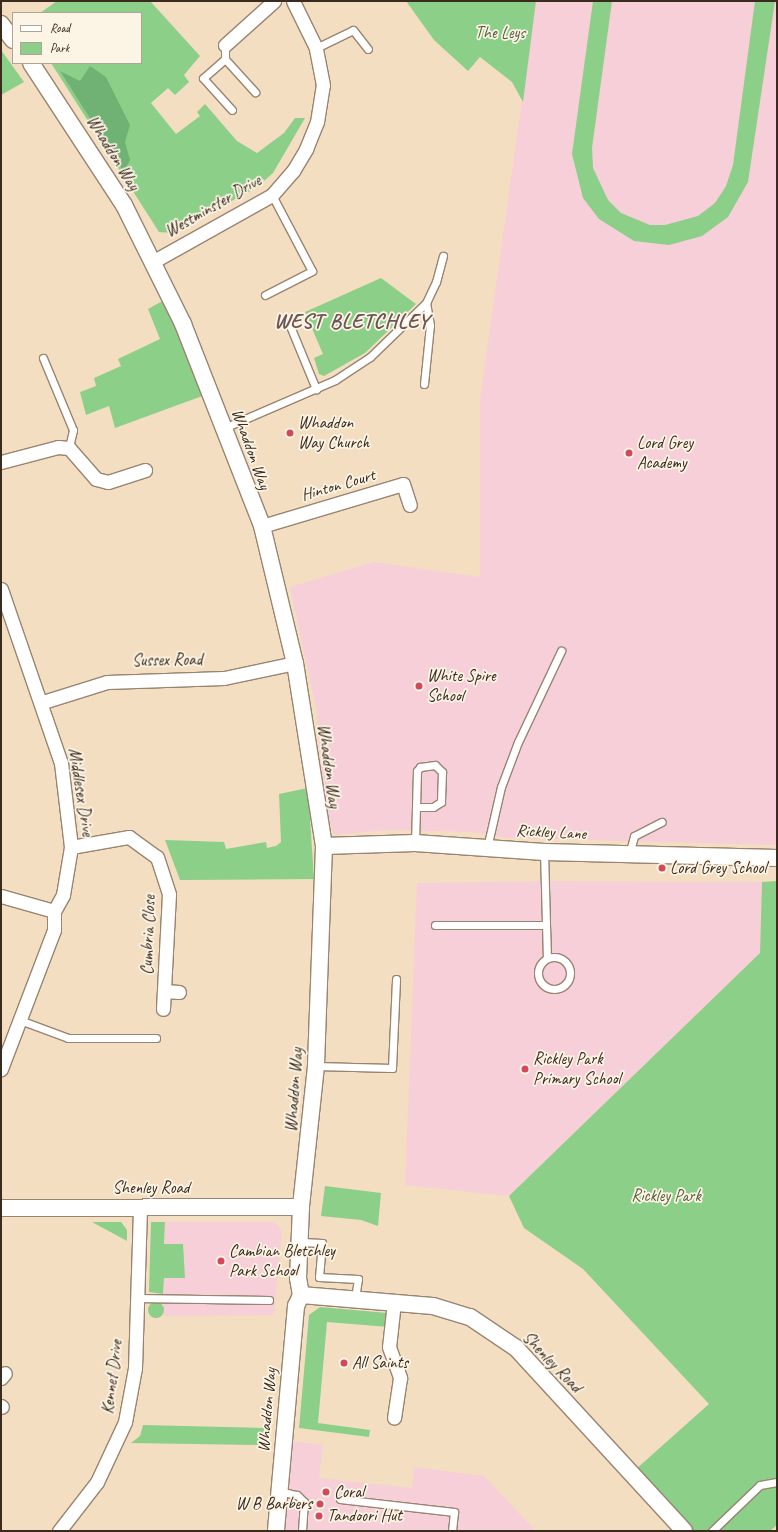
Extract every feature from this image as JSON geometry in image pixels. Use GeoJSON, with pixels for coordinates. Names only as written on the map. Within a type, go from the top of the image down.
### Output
{"type":"FeatureCollection","features":[{"type":"Feature","properties":{"kind":"street"},"geometry":{"type":"LineString","coordinates":[[225,45],[274,1]]}},
{"type":"Feature","properties":{"kind":"street","name":"Westminster Drive"},"geometry":{"type":"LineString","coordinates":[[154,261],[272,195],[293,172],[317,122],[323,85],[316,48],[293,1]]}},
{"type":"Feature","properties":{"kind":"street"},"geometry":{"type":"LineString","coordinates":[[1,24],[12,39]]}},
{"type":"Feature","properties":{"kind":"street","name":"Whaddon Way"},"geometry":{"type":"LineString","coordinates":[[32,64],[93,153],[154,261],[224,428],[262,526],[295,663],[318,830],[324,846],[316,1066],[301,1207],[302,1242],[298,1278],[302,1295],[296,1306],[276,1531]]}},
{"type":"Feature","properties":{"kind":"street"},"geometry":{"type":"LineString","coordinates":[[1,462],[58,447],[69,448],[96,479],[108,482],[145,470]]}},
{"type":"Feature","properties":{"kind":"street","name":"Hinton Court"},"geometry":{"type":"LineString","coordinates":[[262,526],[403,484],[410,505]]}},
{"type":"Feature","properties":{"kind":"street","name":"Middlesex Drive"},"geometry":{"type":"LineString","coordinates":[[1,589],[5,616],[43,702],[61,763],[71,847],[63,895],[54,911],[54,930],[17,1019],[1,1069]]}},
{"type":"Feature","properties":{"kind":"street","name":"Sussex Road"},"geometry":{"type":"LineString","coordinates":[[43,702],[107,682],[224,678],[295,663]]}},
{"type":"Feature","properties":{"kind":"street","name":"Cumbria Close"},"geometry":{"type":"LineString","coordinates":[[71,847],[129,837],[157,857],[169,894],[163,1010]]}},
{"type":"Feature","properties":{"kind":"street","name":"Rickley Lane"},"geometry":{"type":"LineString","coordinates":[[324,846],[415,843],[544,852],[777,858]]}},
{"type":"Feature","properties":{"kind":"street"},"geometry":{"type":"LineString","coordinates":[[1,896],[54,911]]}},
{"type":"Feature","properties":{"kind":"street","name":"Cumbria Close"},"geometry":{"type":"LineString","coordinates":[[164,991],[179,992]]}},
{"type":"Feature","properties":{"kind":"street","name":"Kennet Drive"},"geometry":{"type":"LineString","coordinates":[[59,1531],[97,1482],[125,1422],[135,1368],[140,1207]]}},
{"type":"Feature","properties":{"kind":"street","name":"Shenley Road"},"geometry":{"type":"LineString","coordinates":[[1,1208],[301,1207]]}},
{"type":"Feature","properties":{"kind":"street","name":"Shenley Road"},"geometry":{"type":"LineString","coordinates":[[302,1295],[355,1298],[432,1306],[470,1317],[516,1348],[684,1531]]}},
{"type":"Feature","properties":{"kind":"street"},"geometry":{"type":"LineString","coordinates":[[394,1302],[389,1347],[400,1378],[394,1418]]}},
{"type":"Feature","properties":{"kind":"lane"},"geometry":{"type":"LineString","coordinates":[[316,48],[353,30],[368,49]]}},
{"type":"Feature","properties":{"kind":"lane"},"geometry":{"type":"LineString","coordinates":[[225,45],[225,59],[255,92]]}},
{"type":"Feature","properties":{"kind":"lane"},"geometry":{"type":"LineString","coordinates":[[225,59],[203,78],[232,110]]}},
{"type":"Feature","properties":{"kind":"lane"},"geometry":{"type":"LineString","coordinates":[[264,295],[312,271],[272,195]]}},
{"type":"Feature","properties":{"kind":"lane"},"geometry":{"type":"LineString","coordinates":[[224,428],[316,389],[370,358],[426,303],[436,282],[443,256]]}},
{"type":"Feature","properties":{"kind":"lane"},"geometry":{"type":"LineString","coordinates":[[424,384],[430,325],[426,303]]}},
{"type":"Feature","properties":{"kind":"lane"},"geometry":{"type":"LineString","coordinates":[[288,321],[316,389]]}},
{"type":"Feature","properties":{"kind":"lane"},"geometry":{"type":"LineString","coordinates":[[43,358],[73,430],[69,448]]}},
{"type":"Feature","properties":{"kind":"lane"},"geometry":{"type":"LineString","coordinates":[[487,848],[501,787],[518,742],[561,651]]}},
{"type":"Feature","properties":{"kind":"lane"},"geometry":{"type":"LineString","coordinates":[[415,843],[417,771],[420,767],[435,765],[442,772],[441,802],[433,807],[417,807]]}},
{"type":"Feature","properties":{"kind":"lane"},"geometry":{"type":"LineString","coordinates":[[629,854],[634,836],[662,822]]}},
{"type":"Feature","properties":{"kind":"lane"},"geometry":{"type":"LineString","coordinates":[[544,852],[544,925],[548,958]]}},
{"type":"Feature","properties":{"kind":"lane"},"geometry":{"type":"LineString","coordinates":[[435,925],[544,925]]}},
{"type":"Feature","properties":{"kind":"lane"},"geometry":{"type":"LineString","coordinates":[[548,958],[563,960],[568,967],[566,982],[560,988],[544,986],[539,979],[541,963],[548,958]]}},
{"type":"Feature","properties":{"kind":"lane"},"geometry":{"type":"LineString","coordinates":[[316,1066],[392,1068],[396,979]]}},
{"type":"Feature","properties":{"kind":"lane"},"geometry":{"type":"LineString","coordinates":[[17,1019],[68,1038],[156,1038]]}},
{"type":"Feature","properties":{"kind":"lane"},"geometry":{"type":"LineString","coordinates":[[302,1242],[322,1243],[319,1277],[358,1279],[355,1298]]}},
{"type":"Feature","properties":{"kind":"lane"},"geometry":{"type":"LineString","coordinates":[[137,1298],[269,1300]]}},
{"type":"Feature","properties":{"kind":"lane"},"geometry":{"type":"LineString","coordinates":[[712,1531],[760,1485],[777,1482]]}},
{"type":"Feature","properties":{"kind":"lane"},"geometry":{"type":"LineString","coordinates":[[279,1491],[297,1495],[304,1502],[302,1531]]}},
{"type":"Feature","properties":{"kind":"lane"},"geometry":{"type":"LineString","coordinates":[[340,1499],[454,1512],[452,1531]]}},
{"type":"Feature","properties":{"kind":"shaded area","name":"Lord Grey Academy"},"geometry":{"type":"Polygon","coordinates":[[[536,1],[777,1],[777,845],[506,838],[472,832],[388,830],[334,835],[323,800],[317,712],[290,587],[374,562],[480,577],[480,399],[536,1]]]}},
{"type":"Feature","properties":{"kind":"shaded area","name":"Rickley Park Primary School"},"geometry":{"type":"Polygon","coordinates":[[[553,881],[762,882],[760,953],[509,1196],[405,1185],[417,883],[553,881]]]}},
{"type":"Feature","properties":{"kind":"shaded area","name":"Cambian Bletchley Park School"},"geometry":{"type":"Polygon","coordinates":[[[165,1222],[274,1222],[282,1230],[274,1315],[163,1316],[165,1222]]]}},
{"type":"Feature","properties":{"kind":"shaded area"},"geometry":{"type":"Polygon","coordinates":[[[291,1441],[323,1445],[319,1478],[412,1488],[414,1467],[484,1476],[536,1531],[282,1531],[291,1441]]]}},
{"type":"Feature","properties":{"kind":"green space"},"geometry":{"type":"Polygon","coordinates":[[[57,1],[150,1],[200,56],[184,75],[189,82],[175,95],[168,88],[151,103],[176,134],[200,116],[197,112],[205,104],[237,141],[257,153],[284,133],[295,118],[305,118],[273,173],[256,188],[171,233],[159,232],[52,64],[142,64],[142,12],[41,12],[57,1]]]}},
{"type":"Feature","properties":{"kind":"green space","name":"The Leys"},"geometry":{"type":"Polygon","coordinates":[[[406,1],[536,1],[523,102],[512,82],[480,57],[468,71],[434,40],[406,1]]]}},
{"type":"Feature","properties":{"kind":"green space"},"geometry":{"type":"Polygon","coordinates":[[[593,1],[612,1],[592,148],[593,168],[608,200],[621,213],[650,225],[665,225],[698,216],[715,203],[726,186],[733,165],[755,1],[775,1],[748,182],[728,217],[702,236],[669,245],[634,241],[599,219],[583,198],[572,154],[593,1]]]}},
{"type":"Feature","properties":{"kind":"green space"},"geometry":{"type":"Polygon","coordinates":[[[1,50],[24,82],[1,95],[1,50]]]}},
{"type":"Feature","properties":{"kind":"green space"},"geometry":{"type":"Polygon","coordinates":[[[90,66],[106,77],[130,125],[125,142],[130,160],[124,172],[60,71],[80,81],[90,66]]]}},
{"type":"Feature","properties":{"kind":"green space"},"geometry":{"type":"Polygon","coordinates":[[[381,278],[416,304],[365,353],[324,376],[319,374],[314,358],[323,354],[305,312],[381,278]]]}},
{"type":"Feature","properties":{"kind":"green space"},"geometry":{"type":"Polygon","coordinates":[[[168,298],[205,395],[115,428],[109,406],[86,415],[80,392],[96,386],[94,378],[121,366],[118,359],[160,339],[148,309],[168,298]]]}},
{"type":"Feature","properties":{"kind":"green space"},"geometry":{"type":"Polygon","coordinates":[[[308,788],[314,879],[180,880],[165,840],[224,842],[226,849],[266,842],[267,848],[276,846],[281,842],[279,794],[308,788]]]}},
{"type":"Feature","properties":{"kind":"green space","name":"Rickley Park"},"geometry":{"type":"Polygon","coordinates":[[[777,881],[777,1525],[770,1531],[690,1531],[635,1470],[709,1404],[583,1269],[524,1228],[509,1196],[760,953],[762,882],[777,881]]]}},
{"type":"Feature","properties":{"kind":"green space"},"geometry":{"type":"Polygon","coordinates":[[[325,1186],[381,1193],[378,1226],[361,1220],[321,1216],[325,1186]]]}},
{"type":"Feature","properties":{"kind":"green space"},"geometry":{"type":"Polygon","coordinates":[[[92,1222],[121,1222],[127,1230],[127,1241],[92,1222]]]}},
{"type":"Feature","properties":{"kind":"green space"},"geometry":{"type":"Polygon","coordinates":[[[151,1222],[165,1222],[164,1244],[183,1244],[185,1278],[164,1278],[163,1294],[149,1292],[151,1222]]]}},
{"type":"Feature","properties":{"kind":"green space"},"geometry":{"type":"Polygon","coordinates":[[[156,1302],[163,1307],[164,1310],[159,1317],[156,1318],[149,1313],[148,1310],[153,1303],[156,1302]]]}},
{"type":"Feature","properties":{"kind":"green space"},"geometry":{"type":"Polygon","coordinates":[[[320,1307],[387,1313],[389,1327],[327,1322],[318,1423],[370,1430],[369,1437],[299,1428],[309,1315],[320,1307]]]}},
{"type":"Feature","properties":{"kind":"green space"},"geometry":{"type":"Polygon","coordinates":[[[143,1425],[264,1428],[263,1445],[131,1443],[140,1436],[143,1425]]]}},
{"type":"Feature","properties":{"kind":"place","name":"Whaddon Way Church"},"geometry":{"type":"Point","coordinates":[290,433]}},
{"type":"Feature","properties":{"kind":"place","name":"Lord Grey Academy"},"geometry":{"type":"Point","coordinates":[629,453]}},
{"type":"Feature","properties":{"kind":"place","name":"White Spire School"},"geometry":{"type":"Point","coordinates":[419,686]}},
{"type":"Feature","properties":{"kind":"place","name":"Lord Grey School"},"geometry":{"type":"Point","coordinates":[662,868]}},
{"type":"Feature","properties":{"kind":"place","name":"Rickley Park Primary School"},"geometry":{"type":"Point","coordinates":[525,1069]}},
{"type":"Feature","properties":{"kind":"place","name":"Cambian Bletchley Park School"},"geometry":{"type":"Point","coordinates":[221,1261]}},
{"type":"Feature","properties":{"kind":"place","name":"All Saints"},"geometry":{"type":"Point","coordinates":[344,1363]}},
{"type":"Feature","properties":{"kind":"place","name":"Coral"},"geometry":{"type":"Point","coordinates":[326,1492]}},
{"type":"Feature","properties":{"kind":"place","name":"W B Barbers"},"geometry":{"type":"Point","coordinates":[320,1504]}},
{"type":"Feature","properties":{"kind":"place","name":"Tandoori Hut"},"geometry":{"type":"Point","coordinates":[319,1516]}},
{"type":"Feature","properties":{"kind":"district","name":"WEST BLETCHLEY"},"geometry":{"type":"Point","coordinates":[352,321]}}]}
